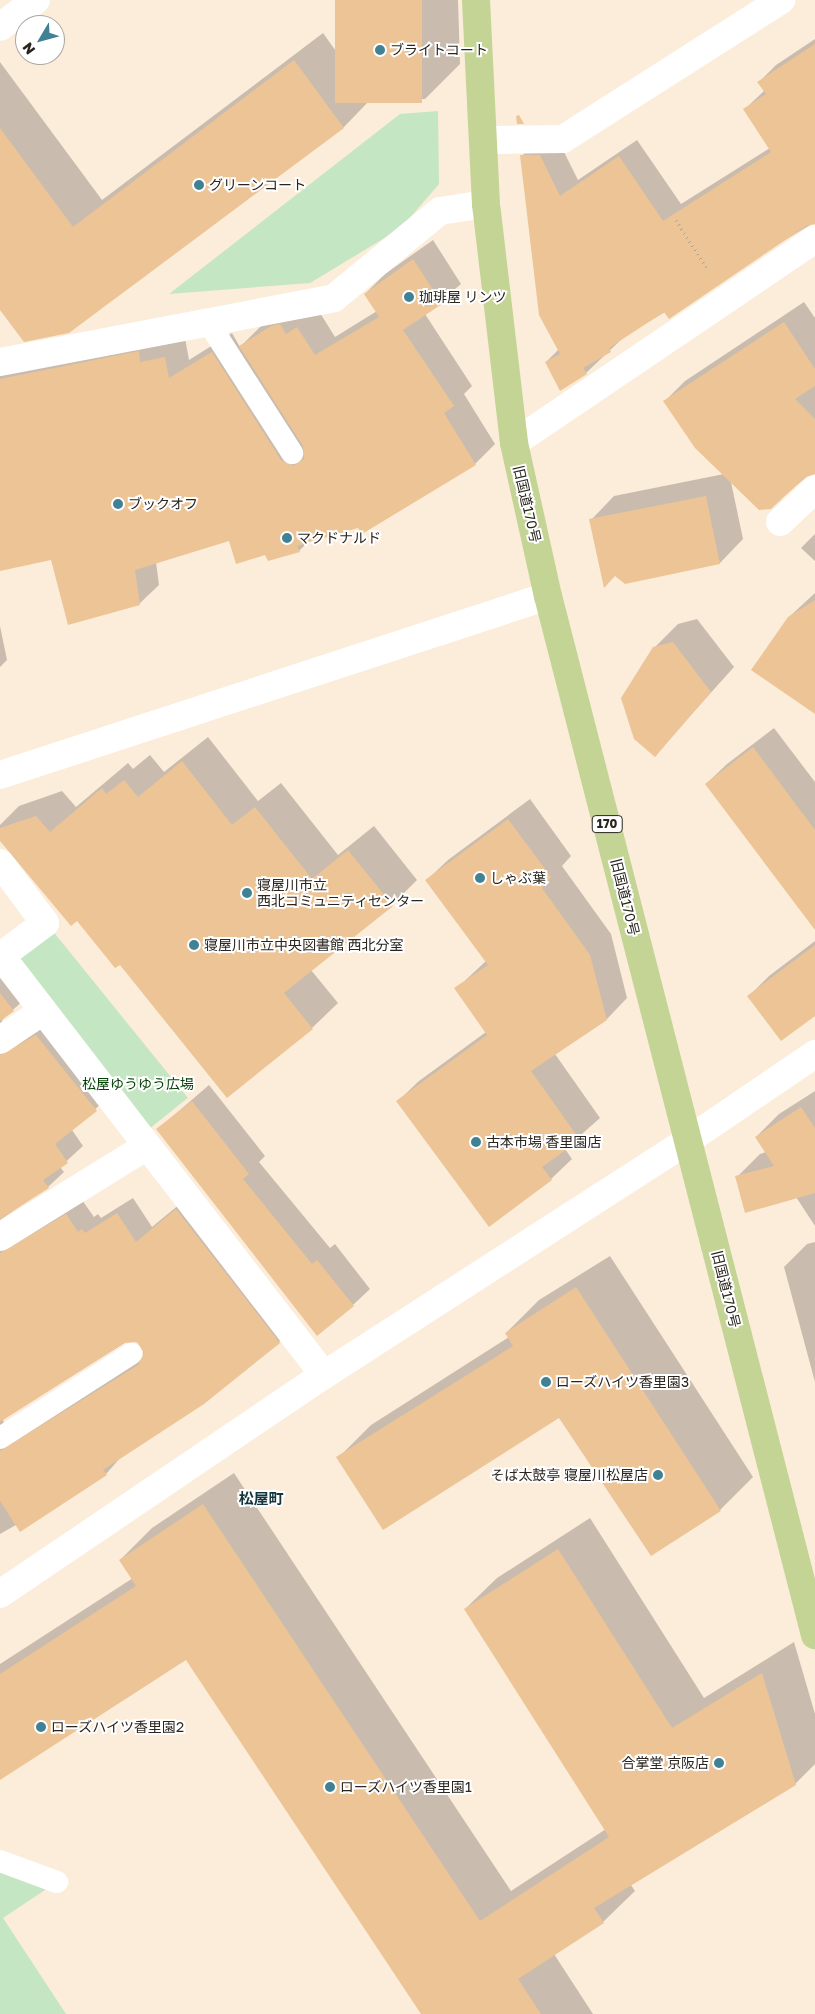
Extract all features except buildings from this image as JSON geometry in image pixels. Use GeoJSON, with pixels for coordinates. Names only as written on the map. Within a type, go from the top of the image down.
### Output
{"type":"FeatureCollection","features":[{"type":"Feature","properties":{"kind":"highway","name":"旧国道170号"},"geometry":{"type":"LineString","coordinates":[[476,0],[478,80],[484,140],[486,204],[514,442],[548,596],[815,1635]]}},
{"type":"Feature","properties":{"kind":"street"},"geometry":{"type":"LineString","coordinates":[[0,28],[36,0]]}},
{"type":"Feature","properties":{"kind":"street"},"geometry":{"type":"LineString","coordinates":[[484,140],[563,139],[782,0]]}},
{"type":"Feature","properties":{"kind":"street"},"geometry":{"type":"LineString","coordinates":[[0,362],[334,298],[440,211],[486,204]]}},
{"type":"Feature","properties":{"kind":"street"},"geometry":{"type":"LineString","coordinates":[[514,442],[815,239]]}},
{"type":"Feature","properties":{"kind":"street"},"geometry":{"type":"LineString","coordinates":[[780,522],[815,489]]}},
{"type":"Feature","properties":{"kind":"street"},"geometry":{"type":"LineString","coordinates":[[0,776],[548,596]]}},
{"type":"Feature","properties":{"kind":"street"},"geometry":{"type":"LineString","coordinates":[[0,863],[45,923],[1,956],[324,1376]]}},
{"type":"Feature","properties":{"kind":"street"},"geometry":{"type":"LineString","coordinates":[[0,1040],[43,1011]]}},
{"type":"Feature","properties":{"kind":"street"},"geometry":{"type":"LineString","coordinates":[[0,1594],[324,1376],[687,1141],[815,1054]]}},
{"type":"Feature","properties":{"kind":"street"},"geometry":{"type":"LineString","coordinates":[[0,1237],[147,1146]]}},
{"type":"Feature","properties":{"kind":"lane"},"geometry":{"type":"LineString","coordinates":[[208,322],[292,453]]}},
{"type":"Feature","properties":{"kind":"lane"},"geometry":{"type":"LineString","coordinates":[[0,1438],[131,1354]]}},
{"type":"Feature","properties":{"kind":"lane"},"geometry":{"type":"LineString","coordinates":[[0,1862],[57,1882]]}},
{"type":"Feature","properties":{"kind":"path"},"geometry":{"type":"LineString","coordinates":[[676,220],[727,298]]}},
{"type":"Feature","properties":{"kind":"green space"},"geometry":{"type":"Polygon","coordinates":[[[438,111],[439,184],[401,228],[310,283],[169,294],[400,114],[438,111]]]}},
{"type":"Feature","properties":{"kind":"green space","name":"松屋ゆうゆう広場"},"geometry":{"type":"Polygon","coordinates":[[[43,919],[188,1098],[144,1133],[0,955],[43,919]]]}},
{"type":"Feature","properties":{"kind":"green space"},"geometry":{"type":"Polygon","coordinates":[[[0,1861],[57,1882],[3,1918],[66,2014],[0,2014],[0,1861]]]}},
{"type":"Feature","properties":{"kind":"place","name":"ブライトコート"},"geometry":{"type":"Point","coordinates":[380,50]}},
{"type":"Feature","properties":{"kind":"place","name":"グリーンコート"},"geometry":{"type":"Point","coordinates":[199,185]}},
{"type":"Feature","properties":{"kind":"place","name":"珈琲屋 リンツ"},"geometry":{"type":"Point","coordinates":[409,297]}},
{"type":"Feature","properties":{"kind":"place","name":"ブックオフ"},"geometry":{"type":"Point","coordinates":[118,504]}},
{"type":"Feature","properties":{"kind":"place","name":"マクドナルド"},"geometry":{"type":"Point","coordinates":[287,538]}},
{"type":"Feature","properties":{"kind":"place","name":"しゃぶ葉"},"geometry":{"type":"Point","coordinates":[480,878]}},
{"type":"Feature","properties":{"kind":"place","name":"寝屋川市立 西北コミュニティセンター"},"geometry":{"type":"Point","coordinates":[247,893]}},
{"type":"Feature","properties":{"kind":"place","name":"寝屋川市立中央図書館 西北分室"},"geometry":{"type":"Point","coordinates":[194,945]}},
{"type":"Feature","properties":{"kind":"place","name":"古本市場 香里園店"},"geometry":{"type":"Point","coordinates":[476,1142]}},
{"type":"Feature","properties":{"kind":"place","name":"ローズハイツ香里園3"},"geometry":{"type":"Point","coordinates":[546,1382]}},
{"type":"Feature","properties":{"kind":"place","name":"そば太鼓亭 寝屋川松屋店"},"geometry":{"type":"Point","coordinates":[658,1475]}},
{"type":"Feature","properties":{"kind":"place","name":"ローズハイツ香里園2"},"geometry":{"type":"Point","coordinates":[41,1727]}},
{"type":"Feature","properties":{"kind":"place","name":"合掌堂 京阪店"},"geometry":{"type":"Point","coordinates":[719,1763]}},
{"type":"Feature","properties":{"kind":"place","name":"ローズハイツ香里園1"},"geometry":{"type":"Point","coordinates":[330,1787]}},
{"type":"Feature","properties":{"kind":"district","name":"松屋町"},"geometry":{"type":"Point","coordinates":[261,1499]}}]}
